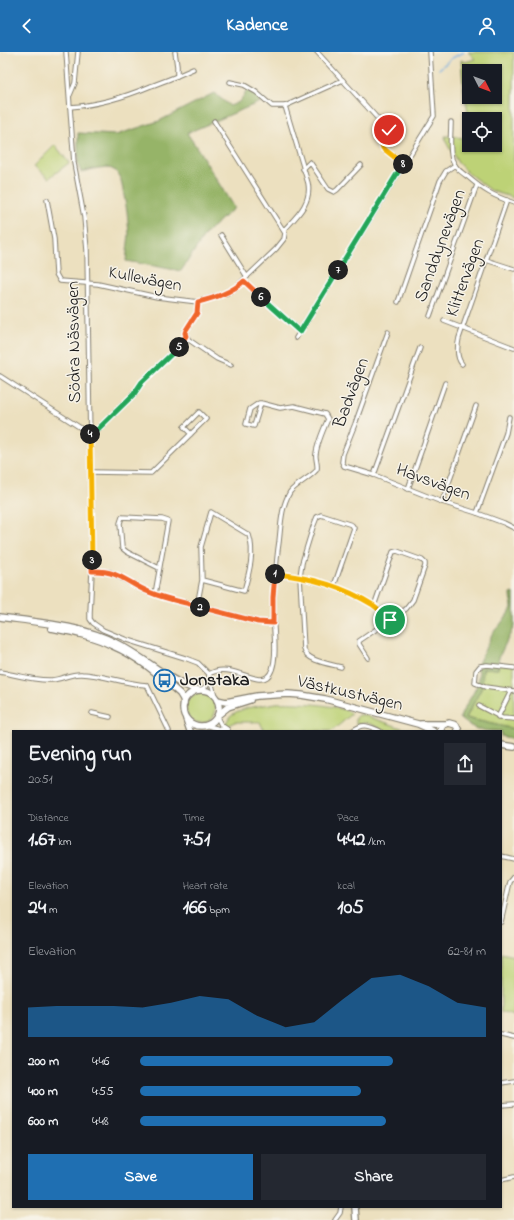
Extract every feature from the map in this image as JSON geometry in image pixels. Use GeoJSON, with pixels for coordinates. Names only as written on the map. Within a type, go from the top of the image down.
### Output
{"type":"FeatureCollection","features":[{"type":"Feature","properties":{"kind":"main road"},"geometry":{"type":"LineString","coordinates":[[0,618],[66,627],[99,635],[133,652],[177,682],[187,687],[208,691],[216,698],[219,707],[217,716],[201,730]]}},
{"type":"Feature","properties":{"kind":"main road"},"geometry":{"type":"LineString","coordinates":[[0,618],[84,635],[113,645],[139,660],[165,681],[180,694],[184,704]]}},
{"type":"Feature","properties":{"kind":"main road"},"geometry":{"type":"LineString","coordinates":[[190,730],[183,711],[184,704],[189,695],[199,690]]}},
{"type":"Feature","properties":{"kind":"main road","name":"Västkustvägen"},"geometry":{"type":"LineString","coordinates":[[217,716],[228,707],[235,704],[276,694]]}},
{"type":"Feature","properties":{"kind":"main road","name":"Västkustvägen"},"geometry":{"type":"LineString","coordinates":[[216,698],[226,702],[276,694],[301,695],[325,699],[418,724],[431,730]]}},
{"type":"Feature","properties":{"kind":"main road"},"geometry":{"type":"LineString","coordinates":[[185,715],[193,724],[205,725]]}},
{"type":"Feature","properties":{"kind":"main road","name":"Västkustvägen"},"geometry":{"type":"LineString","coordinates":[[418,724],[451,723],[458,729]]}},
{"type":"Feature","properties":{"kind":"main road"},"geometry":{"type":"LineString","coordinates":[[440,730],[444,724]]}},
{"type":"Feature","properties":{"kind":"main road"},"geometry":{"type":"LineString","coordinates":[[502,745],[514,747]]}},
{"type":"Feature","properties":{"kind":"main road"},"geometry":{"type":"LineString","coordinates":[[355,1208],[356,1220]]}},
{"type":"Feature","properties":{"kind":"street","name":"Södra Näsvägen"},"geometry":{"type":"LineString","coordinates":[[66,52],[74,163],[85,227],[89,311],[92,571],[90,616],[94,625],[103,630],[127,640],[193,661],[202,666],[209,674]]}},
{"type":"Feature","properties":{"kind":"street"},"geometry":{"type":"LineString","coordinates":[[70,96],[73,89],[78,52]]}},
{"type":"Feature","properties":{"kind":"street"},"geometry":{"type":"LineString","coordinates":[[175,52],[177,76]]}},
{"type":"Feature","properties":{"kind":"street"},"geometry":{"type":"LineString","coordinates":[[317,52],[389,130],[390,135],[382,145],[383,148],[404,164]]}},
{"type":"Feature","properties":{"kind":"street"},"geometry":{"type":"LineString","coordinates":[[296,338],[434,114],[430,52]]}},
{"type":"Feature","properties":{"kind":"street"},"geometry":{"type":"LineString","coordinates":[[70,107],[85,106],[129,95],[193,69]]}},
{"type":"Feature","properties":{"kind":"street"},"geometry":{"type":"LineString","coordinates":[[230,82],[244,85],[256,92],[272,106],[285,106],[343,80]]}},
{"type":"Feature","properties":{"kind":"street","name":"Kullevägen"},"geometry":{"type":"LineString","coordinates":[[48,200],[54,239],[56,276],[60,281],[87,282],[157,297],[198,302],[227,293],[244,281],[282,242],[285,236],[284,230],[304,208],[307,201],[309,187],[285,106]]}},
{"type":"Feature","properties":{"kind":"street"},"geometry":{"type":"LineString","coordinates":[[214,121],[284,230]]}},
{"type":"Feature","properties":{"kind":"street"},"geometry":{"type":"LineString","coordinates":[[451,122],[450,147],[454,165],[477,185],[491,194],[514,203]]}},
{"type":"Feature","properties":{"kind":"street"},"geometry":{"type":"LineString","coordinates":[[303,168],[310,162],[328,189],[334,192],[361,165]]}},
{"type":"Feature","properties":{"kind":"street"},"geometry":{"type":"LineString","coordinates":[[398,302],[440,181],[446,171],[454,165]]}},
{"type":"Feature","properties":{"kind":"street","name":"Sanddynevägen"},"geometry":{"type":"LineString","coordinates":[[430,316],[477,185]]}},
{"type":"Feature","properties":{"kind":"street","name":"Klittervägen"},"geometry":{"type":"LineString","coordinates":[[462,364],[457,346],[462,327],[507,200]]}},
{"type":"Feature","properties":{"kind":"street"},"geometry":{"type":"LineString","coordinates":[[221,235],[247,277]]}},
{"type":"Feature","properties":{"kind":"street"},"geometry":{"type":"LineString","coordinates":[[486,260],[514,268]]}},
{"type":"Feature","properties":{"kind":"street"},"geometry":{"type":"LineString","coordinates":[[244,281],[300,332]]}},
{"type":"Feature","properties":{"kind":"street"},"geometry":{"type":"LineString","coordinates":[[0,376],[90,434],[94,433],[134,394],[142,382],[179,346],[186,336],[186,330],[197,313],[198,302]]}},
{"type":"Feature","properties":{"kind":"street"},"geometry":{"type":"LineString","coordinates":[[444,321],[514,348]]}},
{"type":"Feature","properties":{"kind":"street","name":"Badvägen"},"geometry":{"type":"LineString","coordinates":[[342,464],[343,454],[388,332]]}},
{"type":"Feature","properties":{"kind":"street"},"geometry":{"type":"LineString","coordinates":[[186,336],[189,340],[217,359],[230,365]]}},
{"type":"Feature","properties":{"kind":"street"},"geometry":{"type":"LineString","coordinates":[[374,475],[420,348]]}},
{"type":"Feature","properties":{"kind":"street"},"geometry":{"type":"LineString","coordinates":[[408,489],[446,383]]}},
{"type":"Feature","properties":{"kind":"street"},"geometry":{"type":"LineString","coordinates":[[199,690],[205,688],[209,674],[216,670],[224,670],[256,678],[267,677],[271,672],[274,664],[275,635],[273,623],[273,597],[282,517],[285,503],[290,492],[313,474],[317,469],[316,453],[328,419],[325,414],[294,406],[280,408],[261,403],[257,403],[250,409],[246,424],[254,426],[261,403]]}},
{"type":"Feature","properties":{"kind":"street"},"geometry":{"type":"LineString","coordinates":[[442,502],[476,406]]}},
{"type":"Feature","properties":{"kind":"street"},"geometry":{"type":"LineString","coordinates":[[91,472],[151,473],[191,434],[206,419],[199,412],[184,427],[191,434]]}},
{"type":"Feature","properties":{"kind":"street"},"geometry":{"type":"LineString","coordinates":[[477,513],[506,433],[509,417]]}},
{"type":"Feature","properties":{"kind":"street","name":"Havsvägen"},"geometry":{"type":"LineString","coordinates":[[342,464],[514,528]]}},
{"type":"Feature","properties":{"kind":"street"},"geometry":{"type":"LineString","coordinates":[[197,606],[202,580],[201,547],[211,512],[249,535],[251,543],[250,572],[244,591],[202,580]]}},
{"type":"Feature","properties":{"kind":"street"},"geometry":{"type":"LineString","coordinates":[[334,586],[354,528],[352,525],[321,515],[317,517],[302,563],[300,577],[304,653],[310,658],[340,667]]}},
{"type":"Feature","properties":{"kind":"street"},"geometry":{"type":"LineString","coordinates":[[155,594],[168,521],[162,519],[122,517],[120,523],[122,548],[159,568]]}},
{"type":"Feature","properties":{"kind":"street"},"geometry":{"type":"LineString","coordinates":[[368,658],[358,644],[359,641],[406,609],[413,600],[425,566],[424,561],[397,551],[393,552],[374,606]]}},
{"type":"Feature","properties":{"kind":"street"},"geometry":{"type":"LineString","coordinates":[[92,571],[110,572],[148,592],[258,622],[273,623]]}},
{"type":"Feature","properties":{"kind":"street"},"geometry":{"type":"LineString","coordinates":[[276,574],[300,577],[334,586],[374,606],[390,620]]}},
{"type":"Feature","properties":{"kind":"street"},"geometry":{"type":"LineString","coordinates":[[498,717],[513,691],[485,687],[475,683],[476,671],[480,666],[487,665],[514,668]]}},
{"type":"Feature","properties":{"kind":"street"},"geometry":{"type":"LineString","coordinates":[[0,672],[35,679],[51,680],[78,673],[146,685],[168,730]]}},
{"type":"Feature","properties":{"kind":"street"},"geometry":{"type":"LineString","coordinates":[[209,674],[216,698]]}},
{"type":"Feature","properties":{"kind":"street"},"geometry":{"type":"LineString","coordinates":[[479,706],[498,717],[514,719]]}},
{"type":"Feature","properties":{"kind":"street"},"geometry":{"type":"LineString","coordinates":[[92,714],[110,717]]}},
{"type":"Feature","properties":{"kind":"street"},"geometry":{"type":"LineString","coordinates":[[205,725],[222,730],[228,730],[221,725],[217,716]]}},
{"type":"Feature","properties":{"kind":"street"},"geometry":{"type":"LineString","coordinates":[[354,730],[365,725],[378,730]]}},
{"type":"Feature","properties":{"kind":"street"},"geometry":{"type":"LineString","coordinates":[[502,856],[514,859]]}},
{"type":"Feature","properties":{"kind":"street"},"geometry":{"type":"LineString","coordinates":[[502,918],[509,886],[514,877]]}},
{"type":"Feature","properties":{"kind":"street"},"geometry":{"type":"LineString","coordinates":[[502,1034],[514,1038]]}},
{"type":"Feature","properties":{"kind":"street"},"geometry":{"type":"LineString","coordinates":[[502,1083],[514,1081]]}},
{"type":"Feature","properties":{"kind":"street"},"geometry":{"type":"LineString","coordinates":[[502,1105],[514,1104]]}},
{"type":"Feature","properties":{"kind":"street"},"geometry":{"type":"LineString","coordinates":[[502,1180],[514,1178]]}},
{"type":"Feature","properties":{"kind":"street"},"geometry":{"type":"LineString","coordinates":[[335,1220],[341,1208]]}},
{"type":"Feature","properties":{"kind":"green space"},"geometry":{"type":"Polygon","coordinates":[[[468,52],[514,52],[514,198],[492,191],[468,173],[458,163],[446,142],[445,136],[462,138],[462,152],[502,152],[502,112],[468,112],[467,104],[502,104],[502,64],[462,64],[462,72],[461,60],[465,62],[475,59],[468,52]]]}},
{"type":"Feature","properties":{"kind":"green space"},"geometry":{"type":"Polygon","coordinates":[[[247,91],[257,96],[260,102],[187,133],[234,208],[206,233],[181,271],[126,261],[129,234],[127,211],[121,180],[116,171],[108,167],[81,172],[78,165],[78,133],[116,135],[159,121],[214,93],[230,106],[239,102],[247,91]]]}},
{"type":"Feature","properties":{"kind":"green space"},"geometry":{"type":"Polygon","coordinates":[[[55,145],[69,163],[49,178],[34,166],[55,145]]]}},
{"type":"Feature","properties":{"kind":"green space"},"geometry":{"type":"Polygon","coordinates":[[[514,593],[514,626],[499,657],[498,669],[483,668],[482,687],[466,718],[514,729],[514,739],[502,736],[502,730],[483,730],[474,728],[460,718],[477,686],[479,672],[477,666],[493,632],[512,608],[511,594],[514,593]]]}},
{"type":"Feature","properties":{"kind":"green space"},"geometry":{"type":"Polygon","coordinates":[[[499,663],[514,665],[514,729],[466,718],[482,687],[483,668],[498,669],[499,663]]]}},
{"type":"Feature","properties":{"kind":"green space"},"geometry":{"type":"Polygon","coordinates":[[[201,693],[212,697],[216,708],[212,719],[201,723],[190,719],[186,708],[190,697],[201,693]]]}},
{"type":"Feature","properties":{"kind":"green space"},"geometry":{"type":"Polygon","coordinates":[[[276,703],[304,703],[337,708],[352,714],[333,730],[264,730],[260,722],[234,722],[222,730],[219,730],[225,725],[230,716],[247,708],[276,703]]]}},
{"type":"Feature","properties":{"kind":"green space"},"geometry":{"type":"Polygon","coordinates":[[[359,715],[364,715],[407,730],[383,730],[368,723],[360,723],[356,725],[356,718],[359,715]]]}},
{"type":"Feature","properties":{"kind":"green space"},"geometry":{"type":"Polygon","coordinates":[[[502,953],[514,956],[514,1016],[502,1012],[502,953]]]}},
{"type":"Feature","properties":{"kind":"waterway"},"geometry":{"type":"LineString","coordinates":[[439,69],[452,58],[464,52]]}},
{"type":"Feature","properties":{"kind":"place","name":"Jonstaka"},"geometry":{"type":"Point","coordinates":[165,681]}},
{"type":"Feature","properties":{"kind":"route"},"geometry":{"type":"LineString","coordinates":[[389,130],[390,135],[382,145],[383,148],[404,164],[300,332],[244,281],[227,293],[198,302],[197,313],[186,330],[184,340],[152,374],[142,382],[134,394],[117,411],[94,433],[90,434],[92,571],[103,571],[116,574],[148,592],[169,599],[258,622],[273,623],[273,597],[276,574],[300,577],[334,586],[374,606],[390,620]]}}]}
